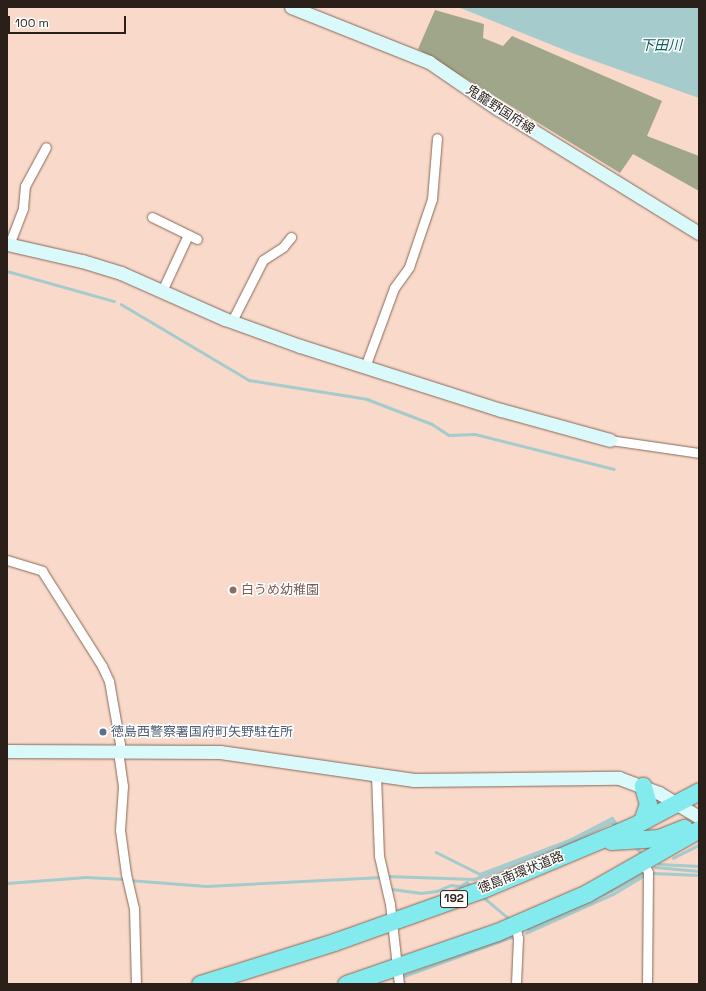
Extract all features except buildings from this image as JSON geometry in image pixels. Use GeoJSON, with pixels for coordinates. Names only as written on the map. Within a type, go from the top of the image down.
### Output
{"type":"FeatureCollection","features":[{"type":"Feature","properties":{"kind":"highway"},"geometry":{"type":"LineString","coordinates":[[642,821],[648,808],[643,786]]}},
{"type":"Feature","properties":{"kind":"highway","name":"徳島南環状道路"},"geometry":{"type":"LineString","coordinates":[[200,984],[327,945],[483,889],[642,821],[677,804],[699,791]]}},
{"type":"Feature","properties":{"kind":"highway"},"geometry":{"type":"LineString","coordinates":[[677,804],[699,801]]}},
{"type":"Feature","properties":{"kind":"highway"},"geometry":{"type":"LineString","coordinates":[[594,842],[659,838],[685,827],[699,825]]}},
{"type":"Feature","properties":{"kind":"highway"},"geometry":{"type":"LineString","coordinates":[[346,984],[399,976],[587,893],[699,829]]}},
{"type":"Feature","properties":{"kind":"street","name":"鬼籠野国府線"},"geometry":{"type":"LineString","coordinates":[[291,7],[429,62],[498,109],[699,233]]}},
{"type":"Feature","properties":{"kind":"street"},"geometry":{"type":"LineString","coordinates":[[365,367],[394,288],[408,267],[432,199],[437,138]]}},
{"type":"Feature","properties":{"kind":"street"},"geometry":{"type":"LineString","coordinates":[[46,147],[25,186],[23,208],[8,245],[82,261],[121,273],[232,321],[365,367],[552,426],[610,440],[699,453]]}},
{"type":"Feature","properties":{"kind":"street"},"geometry":{"type":"LineString","coordinates":[[152,217],[197,239]]}},
{"type":"Feature","properties":{"kind":"street"},"geometry":{"type":"LineString","coordinates":[[162,291],[188,235]]}},
{"type":"Feature","properties":{"kind":"street"},"geometry":{"type":"LineString","coordinates":[[232,321],[263,260],[283,247],[291,237]]}},
{"type":"Feature","properties":{"kind":"street"},"geometry":{"type":"LineString","coordinates":[[7,560],[42,571],[102,666],[109,681],[123,786],[120,830],[134,908],[136,984]]}},
{"type":"Feature","properties":{"kind":"street"},"geometry":{"type":"LineString","coordinates":[[7,751],[119,750],[220,752],[414,780],[619,778],[643,786],[699,817]]}},
{"type":"Feature","properties":{"kind":"street"},"geometry":{"type":"LineString","coordinates":[[376,775],[379,856],[392,921],[399,976]]}},
{"type":"Feature","properties":{"kind":"street"},"geometry":{"type":"LineString","coordinates":[[643,861],[648,872],[647,984]]}},
{"type":"Feature","properties":{"kind":"street"},"geometry":{"type":"LineString","coordinates":[[515,924],[518,938],[516,984]]}},
{"type":"Feature","properties":{"kind":"green space"},"geometry":{"type":"Polygon","coordinates":[[[435,10],[484,24],[483,38],[503,46],[512,36],[662,101],[647,136],[699,156],[699,191],[633,154],[620,173],[418,49],[435,10]]]}},
{"type":"Feature","properties":{"kind":"water","name":"下田川"},"geometry":{"type":"Polygon","coordinates":[[[458,7],[699,7],[699,98],[572,53],[458,7]]]}},
{"type":"Feature","properties":{"kind":"waterway"},"geometry":{"type":"LineString","coordinates":[[7,271],[114,301]]}},
{"type":"Feature","properties":{"kind":"waterway"},"geometry":{"type":"LineString","coordinates":[[121,304],[249,380],[367,399],[432,424],[449,435],[475,434],[614,469]]}},
{"type":"Feature","properties":{"kind":"waterway"},"geometry":{"type":"LineString","coordinates":[[436,852],[480,874],[569,840],[612,818],[616,823]]}},
{"type":"Feature","properties":{"kind":"waterway"},"geometry":{"type":"LineString","coordinates":[[387,876],[474,879],[569,843],[611,822],[614,824]]}},
{"type":"Feature","properties":{"kind":"waterway"},"geometry":{"type":"LineString","coordinates":[[673,858],[699,845]]}},
{"type":"Feature","properties":{"kind":"waterway"},"geometry":{"type":"LineString","coordinates":[[635,846],[642,854]]}},
{"type":"Feature","properties":{"kind":"waterway"},"geometry":{"type":"LineString","coordinates":[[659,864],[699,866]]}},
{"type":"Feature","properties":{"kind":"waterway"},"geometry":{"type":"LineString","coordinates":[[655,867],[699,871]]}},
{"type":"Feature","properties":{"kind":"waterway"},"geometry":{"type":"LineString","coordinates":[[528,930],[611,891],[644,873]]}},
{"type":"Feature","properties":{"kind":"waterway"},"geometry":{"type":"LineString","coordinates":[[652,873],[699,875]]}},
{"type":"Feature","properties":{"kind":"waterway"},"geometry":{"type":"LineString","coordinates":[[526,933],[613,894],[645,875]]}},
{"type":"Feature","properties":{"kind":"waterway"},"geometry":{"type":"LineString","coordinates":[[7,883],[86,877],[124,879]]}},
{"type":"Feature","properties":{"kind":"waterway"},"geometry":{"type":"LineString","coordinates":[[129,880],[206,886],[382,877]]}},
{"type":"Feature","properties":{"kind":"waterway"},"geometry":{"type":"LineString","coordinates":[[392,889],[421,893],[437,891],[451,885],[460,886],[467,882],[469,885]]}},
{"type":"Feature","properties":{"kind":"waterway"},"geometry":{"type":"LineString","coordinates":[[482,896],[511,920]]}},
{"type":"Feature","properties":{"kind":"waterway"},"geometry":{"type":"LineString","coordinates":[[404,976],[512,937]]}},
{"type":"Feature","properties":{"kind":"place","name":"白うめ幼稚園"},"geometry":{"type":"Point","coordinates":[233,590]}},
{"type":"Feature","properties":{"kind":"place","name":"徳島西警察署国府町矢野駐在所"},"geometry":{"type":"Point","coordinates":[103,732]}}]}
